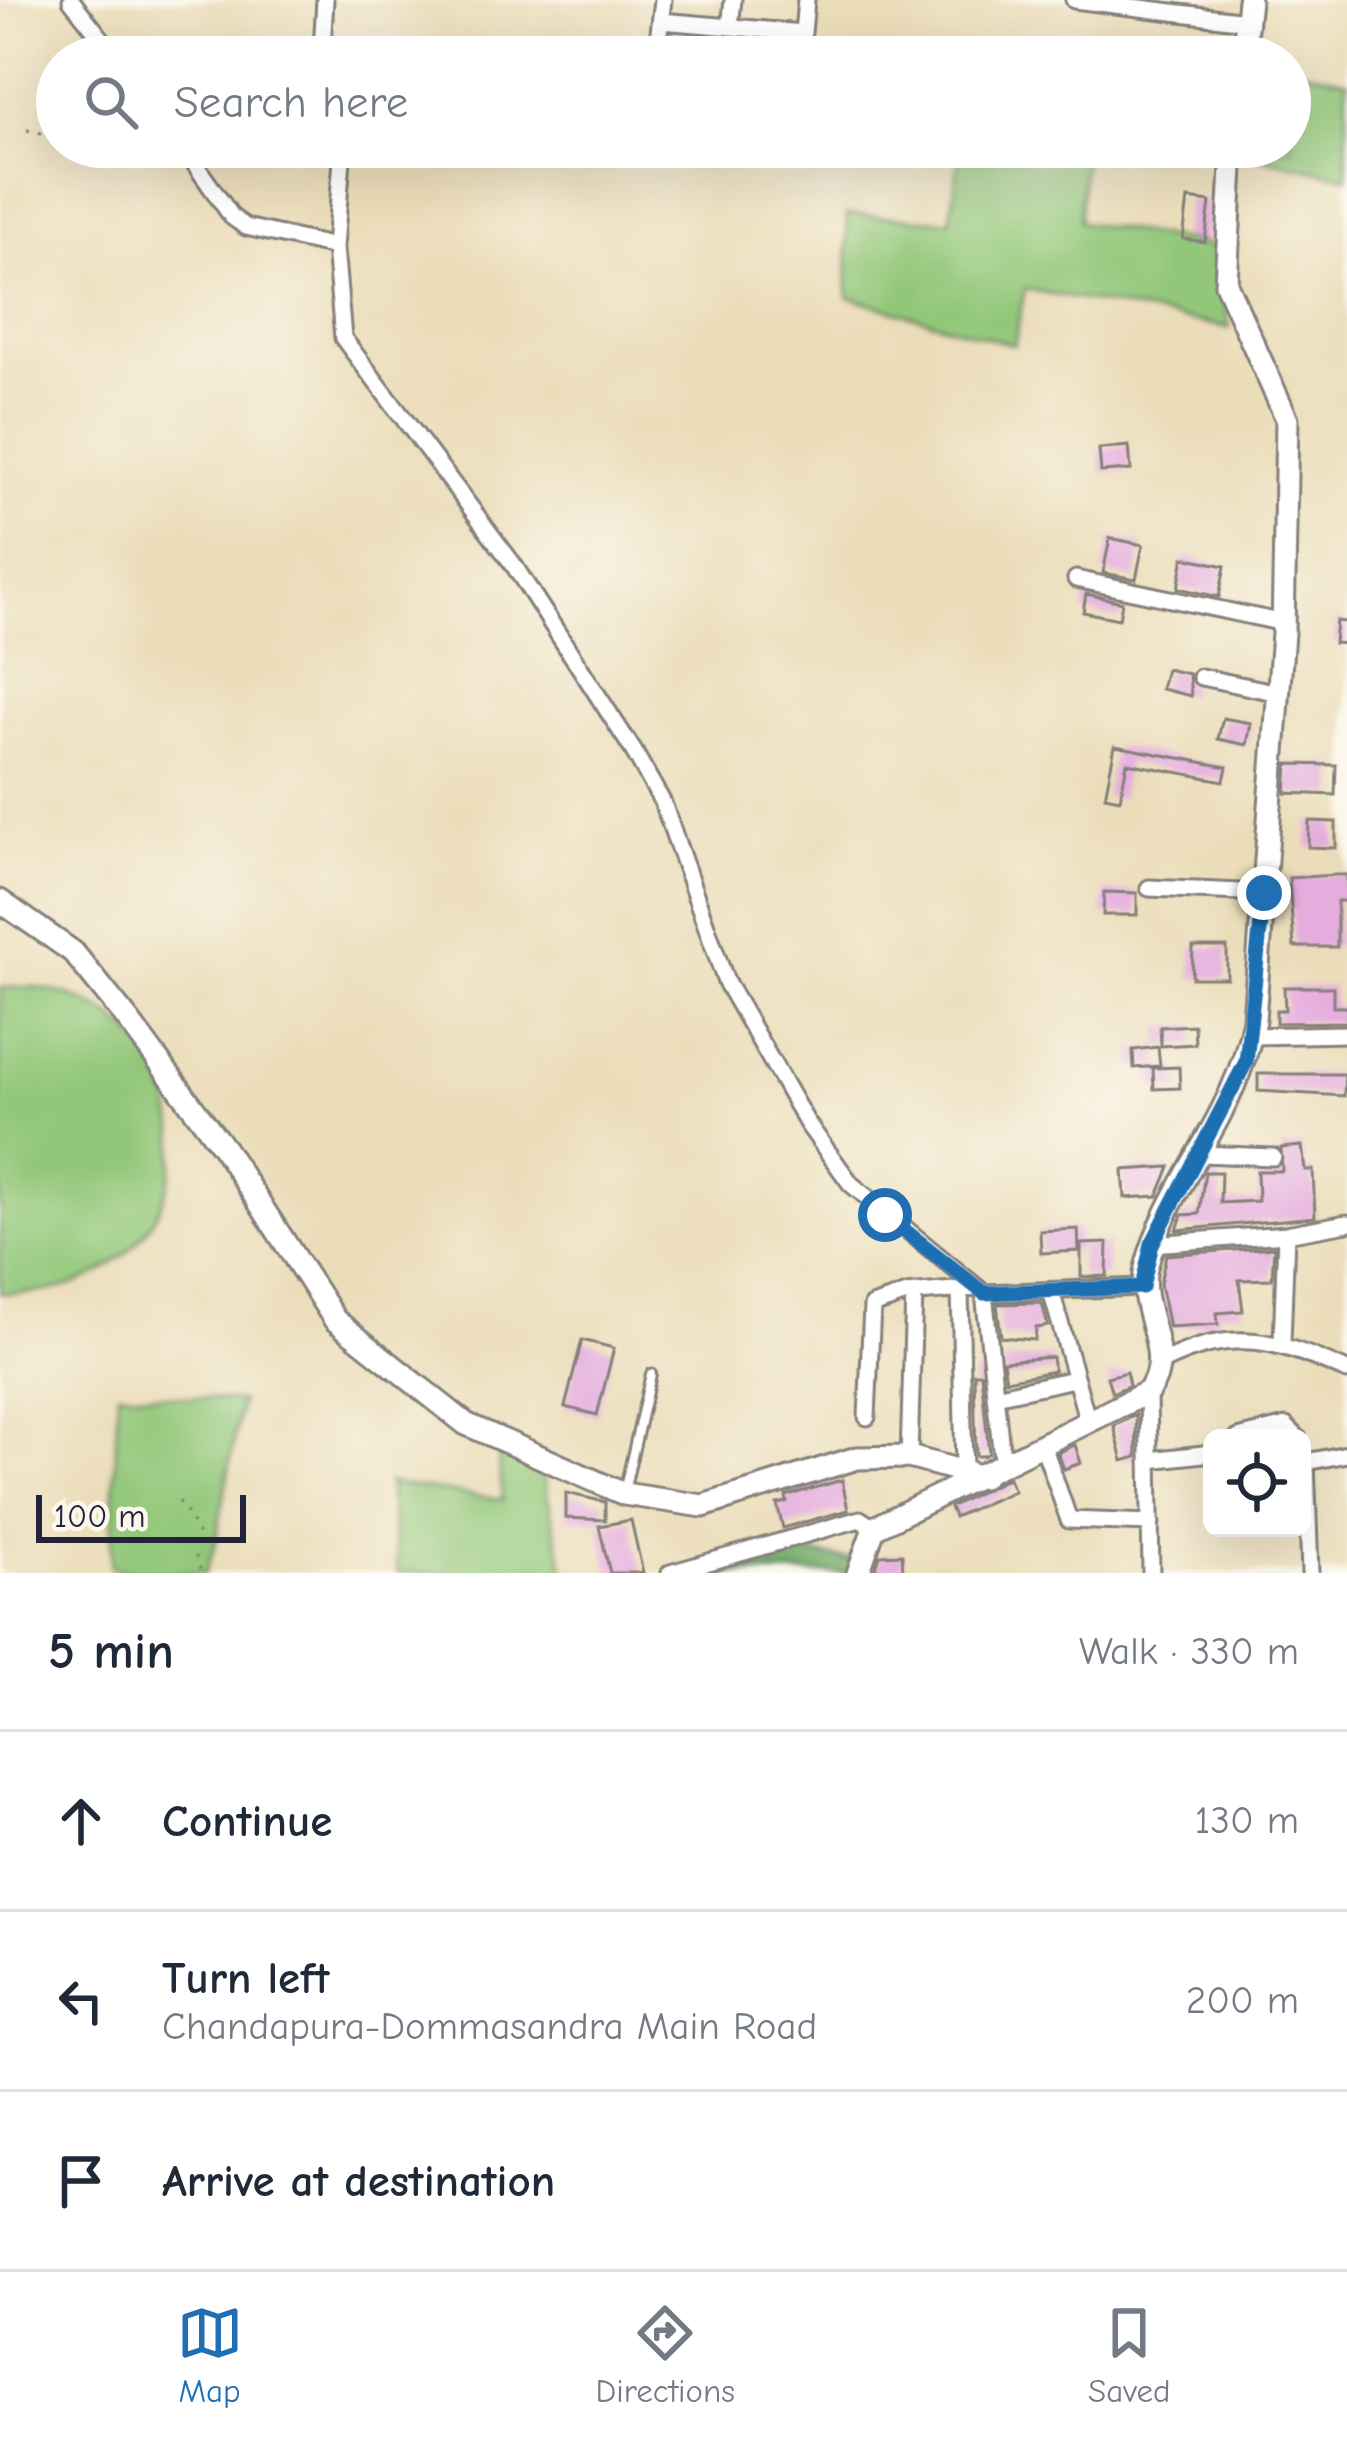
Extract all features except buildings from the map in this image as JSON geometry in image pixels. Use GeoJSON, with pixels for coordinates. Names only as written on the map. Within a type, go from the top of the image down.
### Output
{"type":"FeatureCollection","features":[{"type":"Feature","properties":{"kind":"main road"},"geometry":{"type":"LineString","coordinates":[[859,1573],[874,1528],[983,1472],[1044,1448],[1148,1392],[1162,1362],[1142,1287],[1152,1244],[1240,1076],[1251,1036],[1284,623],[1287,419],[1226,284],[1232,168]]}},
{"type":"Feature","properties":{"kind":"main road"},"geometry":{"type":"LineString","coordinates":[[0,902],[73,952],[128,1020],[225,1150],[335,1321],[466,1424],[625,1494],[704,1506],[857,1458],[909,1457],[983,1472]]}},
{"type":"Feature","properties":{"kind":"street"},"geometry":{"type":"LineString","coordinates":[[71,0],[99,36]]}},
{"type":"Feature","properties":{"kind":"street"},"geometry":{"type":"LineString","coordinates":[[323,36],[326,0]]}},
{"type":"Feature","properties":{"kind":"street"},"geometry":{"type":"LineString","coordinates":[[659,36],[663,0]]}},
{"type":"Feature","properties":{"kind":"street"},"geometry":{"type":"LineString","coordinates":[[730,27],[733,0]]}},
{"type":"Feature","properties":{"kind":"street"},"geometry":{"type":"LineString","coordinates":[[661,21],[803,33],[806,0]]}},
{"type":"Feature","properties":{"kind":"street"},"geometry":{"type":"LineString","coordinates":[[1074,0],[1248,11]]}},
{"type":"Feature","properties":{"kind":"street"},"geometry":{"type":"LineString","coordinates":[[197,168],[232,218],[246,227],[335,248]]}},
{"type":"Feature","properties":{"kind":"street"},"geometry":{"type":"LineString","coordinates":[[341,168],[335,248],[343,338],[513,564],[664,803],[726,982],[795,1104],[851,1184],[974,1290],[995,1396],[983,1472]]}},
{"type":"Feature","properties":{"kind":"street"},"geometry":{"type":"LineString","coordinates":[[1076,579],[1284,623]]}},
{"type":"Feature","properties":{"kind":"street"},"geometry":{"type":"LineString","coordinates":[[1201,676],[1279,693]]}},
{"type":"Feature","properties":{"kind":"street"},"geometry":{"type":"LineString","coordinates":[[1149,888],[1264,893]]}},
{"type":"Feature","properties":{"kind":"street"},"geometry":{"type":"LineString","coordinates":[[1251,1036],[1347,1034]]}},
{"type":"Feature","properties":{"kind":"street"},"geometry":{"type":"LineString","coordinates":[[1202,1154],[1273,1157]]}},
{"type":"Feature","properties":{"kind":"street"},"geometry":{"type":"LineString","coordinates":[[1152,1244],[1286,1234],[1347,1222]]}},
{"type":"Feature","properties":{"kind":"street"},"geometry":{"type":"LineString","coordinates":[[1282,1343],[1286,1234]]}},
{"type":"Feature","properties":{"kind":"street"},"geometry":{"type":"LineString","coordinates":[[867,1418],[868,1315],[881,1300],[974,1290],[1142,1287]]}},
{"type":"Feature","properties":{"kind":"street"},"geometry":{"type":"LineString","coordinates":[[974,1290],[983,1472]]}},
{"type":"Feature","properties":{"kind":"street"},"geometry":{"type":"LineString","coordinates":[[1051,1291],[1088,1422]]}},
{"type":"Feature","properties":{"kind":"street"},"geometry":{"type":"LineString","coordinates":[[909,1457],[914,1293]]}},
{"type":"Feature","properties":{"kind":"street"},"geometry":{"type":"LineString","coordinates":[[1162,1362],[1204,1343],[1254,1339],[1282,1343],[1347,1371]]}},
{"type":"Feature","properties":{"kind":"street"},"geometry":{"type":"LineString","coordinates":[[995,1396],[1074,1379]]}},
{"type":"Feature","properties":{"kind":"street"},"geometry":{"type":"LineString","coordinates":[[1148,1392],[1150,1573]]}},
{"type":"Feature","properties":{"kind":"street"},"geometry":{"type":"LineString","coordinates":[[1044,1448],[1069,1520],[1151,1523]]}},
{"type":"Feature","properties":{"kind":"street"},"geometry":{"type":"LineString","coordinates":[[1150,1460],[1203,1454]]}},
{"type":"Feature","properties":{"kind":"street"},"geometry":{"type":"LineString","coordinates":[[1311,1455],[1347,1454]]}},
{"type":"Feature","properties":{"kind":"street"},"geometry":{"type":"LineString","coordinates":[[670,1573],[860,1520],[874,1528]]}},
{"type":"Feature","properties":{"kind":"street"},"geometry":{"type":"LineString","coordinates":[[1308,1537],[1310,1573]]}},
{"type":"Feature","properties":{"kind":"lane"},"geometry":{"type":"LineString","coordinates":[[625,1494],[651,1374]]}},
{"type":"Feature","properties":{"kind":"path"},"geometry":{"type":"LineString","coordinates":[[27,130],[36,132]]}},
{"type":"Feature","properties":{"kind":"path"},"geometry":{"type":"LineString","coordinates":[[179,1502],[199,1532],[196,1562],[202,1573]]}},
{"type":"Feature","properties":{"kind":"green space"},"geometry":{"type":"Polygon","coordinates":[[[1311,72],[1347,80],[1347,177],[1307,168],[1311,72]]]}},
{"type":"Feature","properties":{"kind":"green space"},"geometry":{"type":"Polygon","coordinates":[[[958,168],[1083,168],[1079,222],[1211,245],[1230,328],[1025,289],[1014,345],[848,297],[847,214],[950,221],[958,168]]]}},
{"type":"Feature","properties":{"kind":"green space"},"geometry":{"type":"Polygon","coordinates":[[[35,987],[101,1010],[145,1050],[169,1101],[174,1157],[158,1211],[124,1255],[71,1285],[0,1293],[0,988],[35,987]]]}},
{"type":"Feature","properties":{"kind":"green space"},"geometry":{"type":"Polygon","coordinates":[[[118,1392],[241,1401],[215,1546],[205,1573],[139,1573],[111,1567],[118,1392]]]}},
{"type":"Feature","properties":{"kind":"green space"},"geometry":{"type":"Polygon","coordinates":[[[498,1452],[542,1471],[565,1573],[398,1573],[388,1483],[502,1500],[498,1452]]]}},
{"type":"Feature","properties":{"kind":"green space"},"geometry":{"type":"Polygon","coordinates":[[[794,1551],[854,1560],[853,1573],[706,1573],[794,1551]]]}},
{"type":"Feature","properties":{"kind":"route"},"geometry":{"type":"LineString","coordinates":[[885,1215],[984,1293],[1142,1287],[1152,1244],[1246,1062],[1264,893]]}}]}
